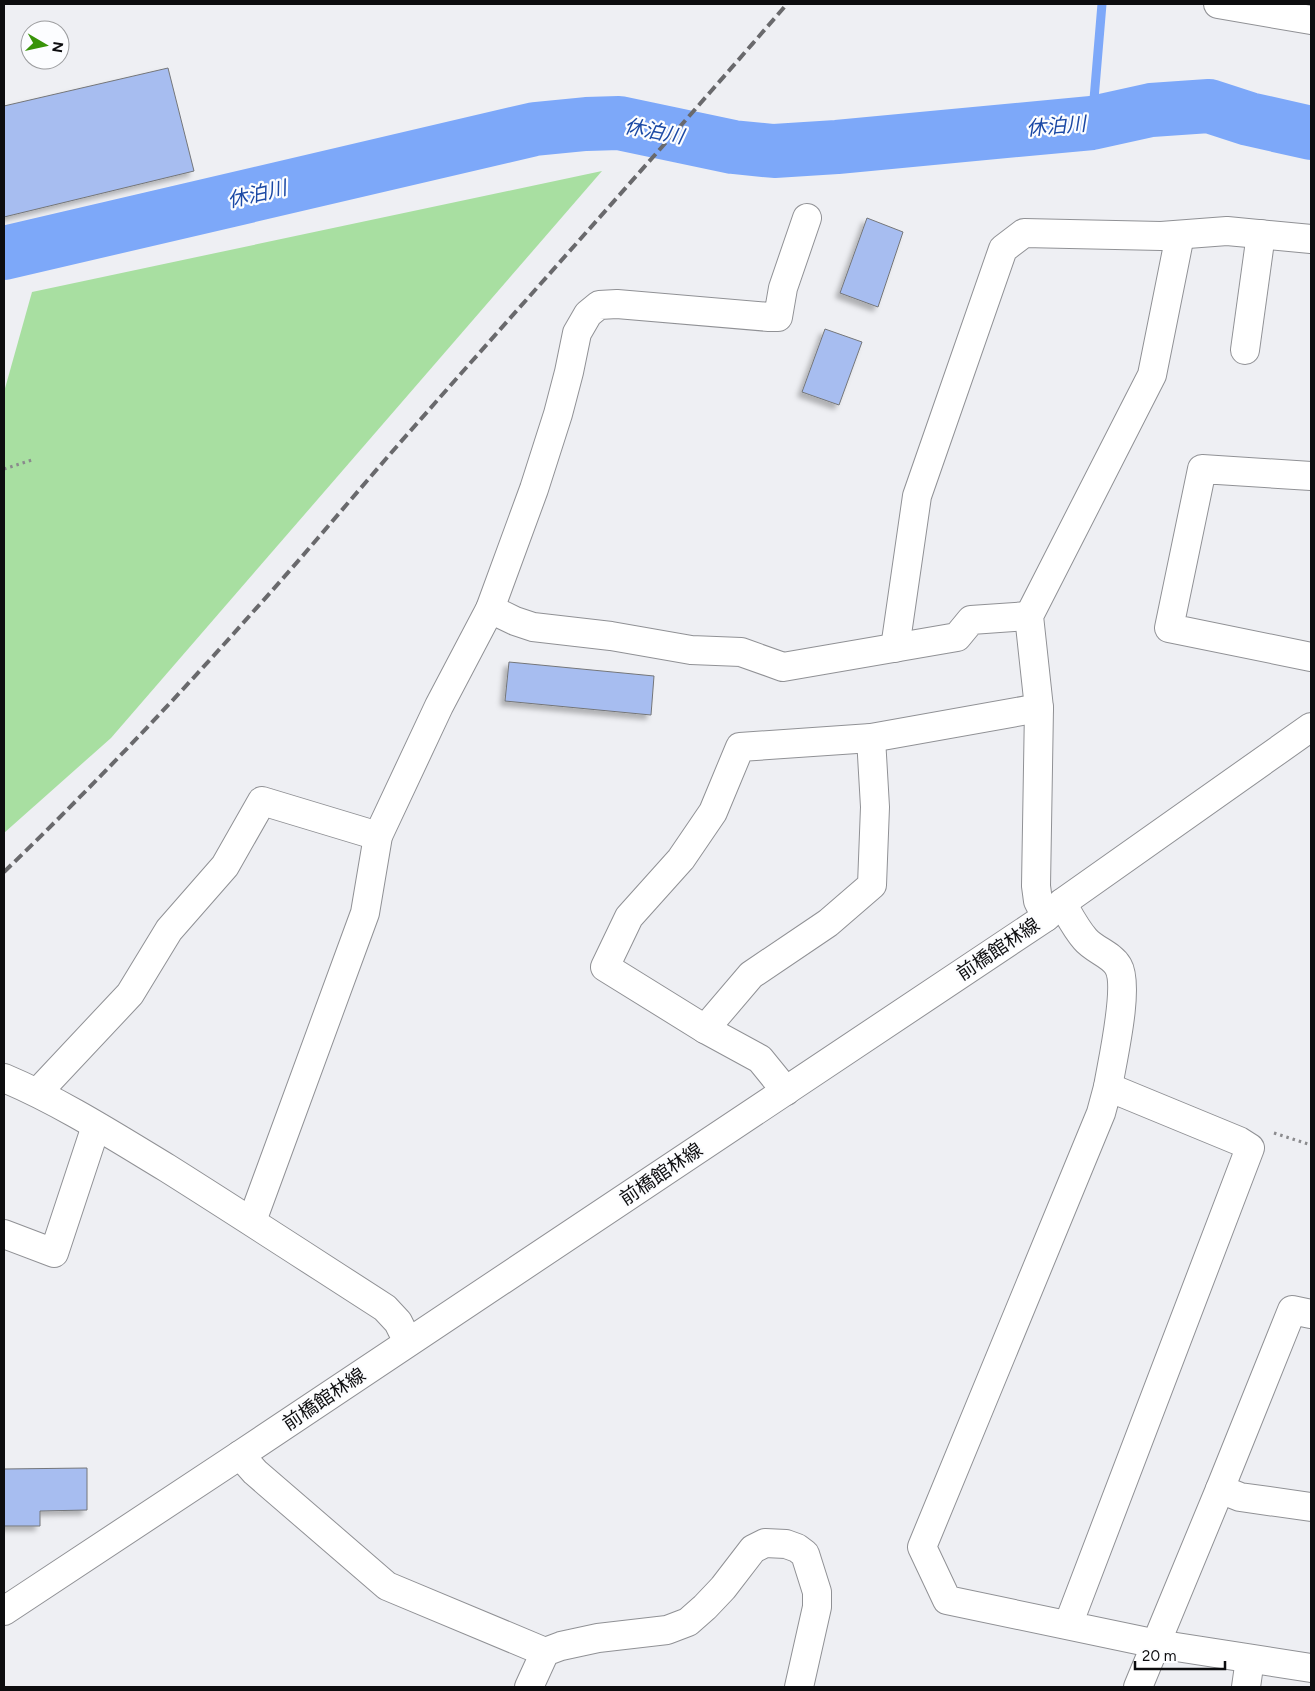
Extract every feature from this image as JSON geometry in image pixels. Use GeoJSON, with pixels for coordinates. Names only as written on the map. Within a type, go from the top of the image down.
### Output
{"type":"FeatureCollection","features":[{"type":"Feature","properties":{"kind":"street"},"geometry":{"type":"LineString","coordinates":[[1218,4],[1311,20]]}},
{"type":"Feature","properties":{"kind":"street"},"geometry":{"type":"LineString","coordinates":[[252,1221],[365,912],[378,836],[439,706],[490,609],[534,490],[558,414],[577,333],[588,314],[599,305],[617,304],[769,317],[778,316],[783,288],[807,218]]}},
{"type":"Feature","properties":{"kind":"street"},"geometry":{"type":"LineString","coordinates":[[895,648],[917,496],[1003,249],[1024,233],[1161,236],[1226,231],[1311,239]]}},
{"type":"Feature","properties":{"kind":"street"},"geometry":{"type":"LineString","coordinates":[[1245,350],[1261,234]]}},
{"type":"Feature","properties":{"kind":"street"},"geometry":{"type":"LineString","coordinates":[[1180,235],[1152,375],[1029,616],[1039,708],[1036,886],[1038,901],[1054,910],[1085,940],[1112,960],[1117,965],[1121,975],[1122,998],[1108,1088],[1101,1113],[922,1547],[946,1600],[1156,1644],[1311,1668]]}},
{"type":"Feature","properties":{"kind":"street"},"geometry":{"type":"LineString","coordinates":[[1311,476],[1202,469],[1169,628],[1311,657]]}},
{"type":"Feature","properties":{"kind":"street"},"geometry":{"type":"LineString","coordinates":[[490,609],[533,628],[611,636],[691,650],[741,652],[783,668],[957,637],[970,620],[1029,616]]}},
{"type":"Feature","properties":{"kind":"street"},"geometry":{"type":"LineString","coordinates":[[786,1091],[760,1059],[705,1029],[604,967],[629,916],[681,859],[712,812],[740,747],[871,738],[1039,708]]}},
{"type":"Feature","properties":{"kind":"street","name":"前橋館林線"},"geometry":{"type":"LineString","coordinates":[[4,1611],[786,1091],[1054,910],[1311,726]]}},
{"type":"Feature","properties":{"kind":"street"},"geometry":{"type":"LineString","coordinates":[[705,1029],[752,975],[828,923],[872,886],[875,807],[871,738]]}},
{"type":"Feature","properties":{"kind":"street"},"geometry":{"type":"LineString","coordinates":[[38,1092],[130,994],[169,930],[225,866],[262,801],[378,836]]}},
{"type":"Feature","properties":{"kind":"street"},"geometry":{"type":"LineString","coordinates":[[4,1078],[38,1092],[252,1221],[385,1308],[398,1322],[408,1342]]}},
{"type":"Feature","properties":{"kind":"street"},"geometry":{"type":"LineString","coordinates":[[1068,1625],[1250,1148],[1239,1141],[1108,1088]]}},
{"type":"Feature","properties":{"kind":"street"},"geometry":{"type":"LineString","coordinates":[[4,1234],[54,1253],[96,1126]]}},
{"type":"Feature","properties":{"kind":"street"},"geometry":{"type":"LineString","coordinates":[[1138,1687],[1292,1310],[1311,1314]]}},
{"type":"Feature","properties":{"kind":"street"},"geometry":{"type":"LineString","coordinates":[[240,1455],[255,1472],[387,1586],[545,1652],[561,1646],[598,1638],[667,1630],[688,1622],[723,1588],[752,1549],[766,1543],[786,1544],[797,1548],[805,1554],[817,1592],[817,1607],[799,1687]]}},
{"type":"Feature","properties":{"kind":"street"},"geometry":{"type":"LineString","coordinates":[[1220,1489],[1240,1497],[1311,1506]]}},
{"type":"Feature","properties":{"kind":"street"},"geometry":{"type":"LineString","coordinates":[[529,1687],[545,1652]]}},
{"type":"Feature","properties":{"kind":"street"},"geometry":{"type":"LineString","coordinates":[[1246,1687],[1250,1659]]}},
{"type":"Feature","properties":{"kind":"path"},"geometry":{"type":"LineString","coordinates":[[4,469],[32,460]]}},
{"type":"Feature","properties":{"kind":"green space"},"geometry":{"type":"Polygon","coordinates":[[[602,171],[111,738],[4,833],[4,392],[32,292],[602,171]]]}},
{"type":"Feature","properties":{"kind":"building"},"geometry":{"type":"Polygon","coordinates":[[[168,68],[194,171],[4,217],[4,106],[168,68]]]}},
{"type":"Feature","properties":{"kind":"building"},"geometry":{"type":"Polygon","coordinates":[[[867,218],[903,232],[878,307],[840,293],[867,218]]]}},
{"type":"Feature","properties":{"kind":"building"},"geometry":{"type":"Polygon","coordinates":[[[825,329],[862,342],[839,405],[802,392],[825,329]]]}},
{"type":"Feature","properties":{"kind":"building"},"geometry":{"type":"Polygon","coordinates":[[[509,662],[654,676],[651,715],[505,701],[509,662]]]}},
{"type":"Feature","properties":{"kind":"building"},"geometry":{"type":"Polygon","coordinates":[[[87,1468],[87,1510],[40,1511],[40,1526],[4,1526],[4,1469],[87,1468]]]}},
{"type":"Feature","properties":{"kind":"waterway"},"geometry":{"type":"LineString","coordinates":[[1092,123],[1102,4]]}},
{"type":"Feature","properties":{"kind":"waterway","name":"休泊川"},"geometry":{"type":"LineString","coordinates":[[4,253],[535,129],[586,124],[619,123],[733,147],[774,151],[837,147],[1092,123],[1151,110],[1209,106],[1249,119],[1311,133]]}},
{"type":"Feature","properties":{"kind":"railway"},"geometry":{"type":"LineString","coordinates":[[4,872],[99,777],[222,646],[787,4]]}}]}
